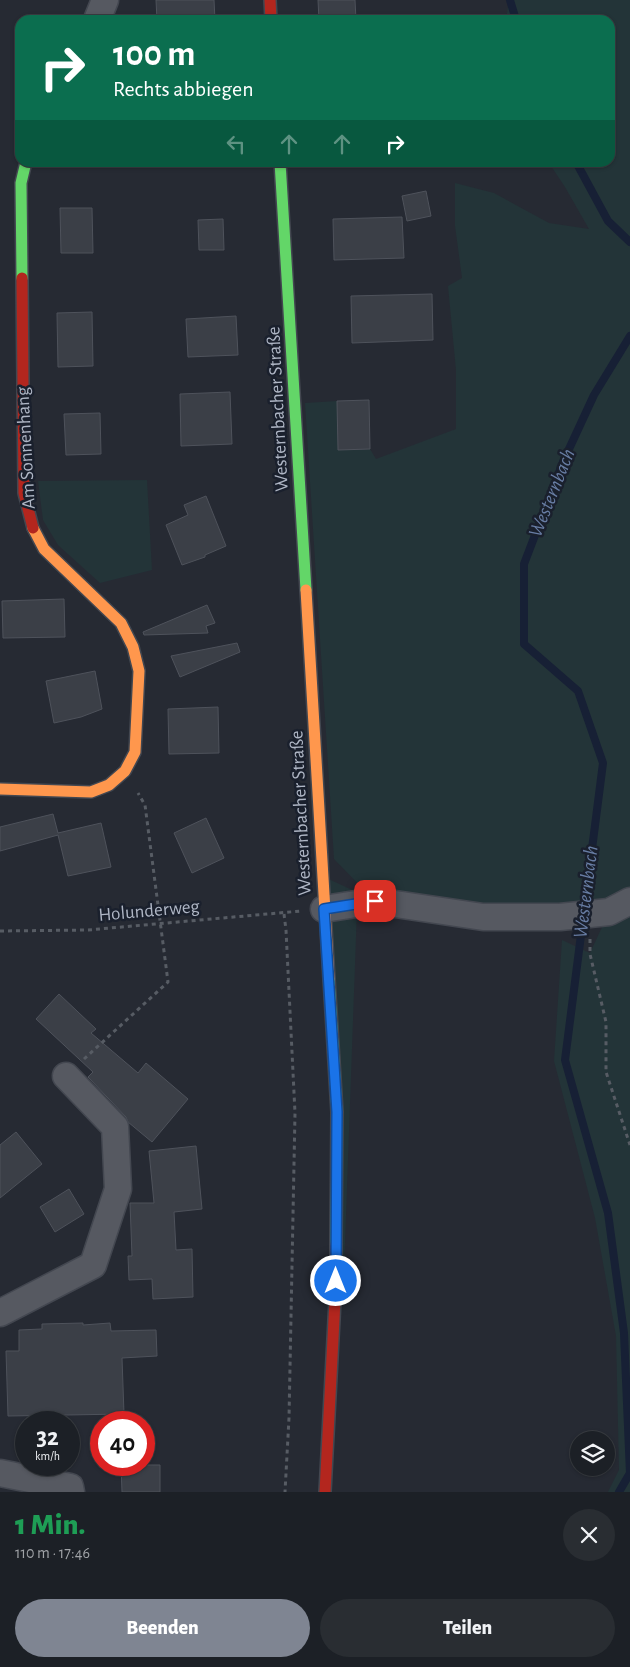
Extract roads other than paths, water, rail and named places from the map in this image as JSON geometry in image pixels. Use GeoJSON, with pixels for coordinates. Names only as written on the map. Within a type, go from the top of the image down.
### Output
{"type":"FeatureCollection","features":[{"type":"Feature","properties":{"kind":"street"},"geometry":{"type":"LineString","coordinates":[[99,15],[105,0]]}},
{"type":"Feature","properties":{"kind":"street"},"geometry":{"type":"LineString","coordinates":[[270,0],[271,15]]}},
{"type":"Feature","properties":{"kind":"street","name":"Am Sonnenhang"},"geometry":{"type":"LineString","coordinates":[[0,789],[91,792],[110,785],[125,771],[135,752],[139,671],[133,647],[121,623],[44,548],[30,526],[24,494],[21,183],[25,167]]}},
{"type":"Feature","properties":{"kind":"street","name":"Westernbacher Straße"},"geometry":{"type":"LineString","coordinates":[[280,167],[337,1112],[336,1281],[325,1492]]}},
{"type":"Feature","properties":{"kind":"street"},"geometry":{"type":"LineString","coordinates":[[324,909],[375,901],[483,917],[560,917],[620,907]]}},
{"type":"Feature","properties":{"kind":"street"},"geometry":{"type":"LineString","coordinates":[[0,1314],[93,1265],[118,1189],[114,1127],[66,1076]]}},
{"type":"Feature","properties":{"kind":"street"},"geometry":{"type":"LineString","coordinates":[[0,1473],[70,1487],[71,1492]]}},
{"type":"Feature","properties":{"kind":"waterway","name":"Westernbach"},"geometry":{"type":"LineString","coordinates":[[510,0],[514,15]]}},
{"type":"Feature","properties":{"kind":"waterway","name":"Westernbach"},"geometry":{"type":"LineString","coordinates":[[579,167],[608,221],[630,242]]}},
{"type":"Feature","properties":{"kind":"waterway","name":"Westernbach"},"geometry":{"type":"LineString","coordinates":[[619,1492],[630,1473],[624,1333],[608,1213],[565,1060],[603,763],[578,691],[524,644],[524,564],[563,462],[594,395],[630,336]]}}]}
